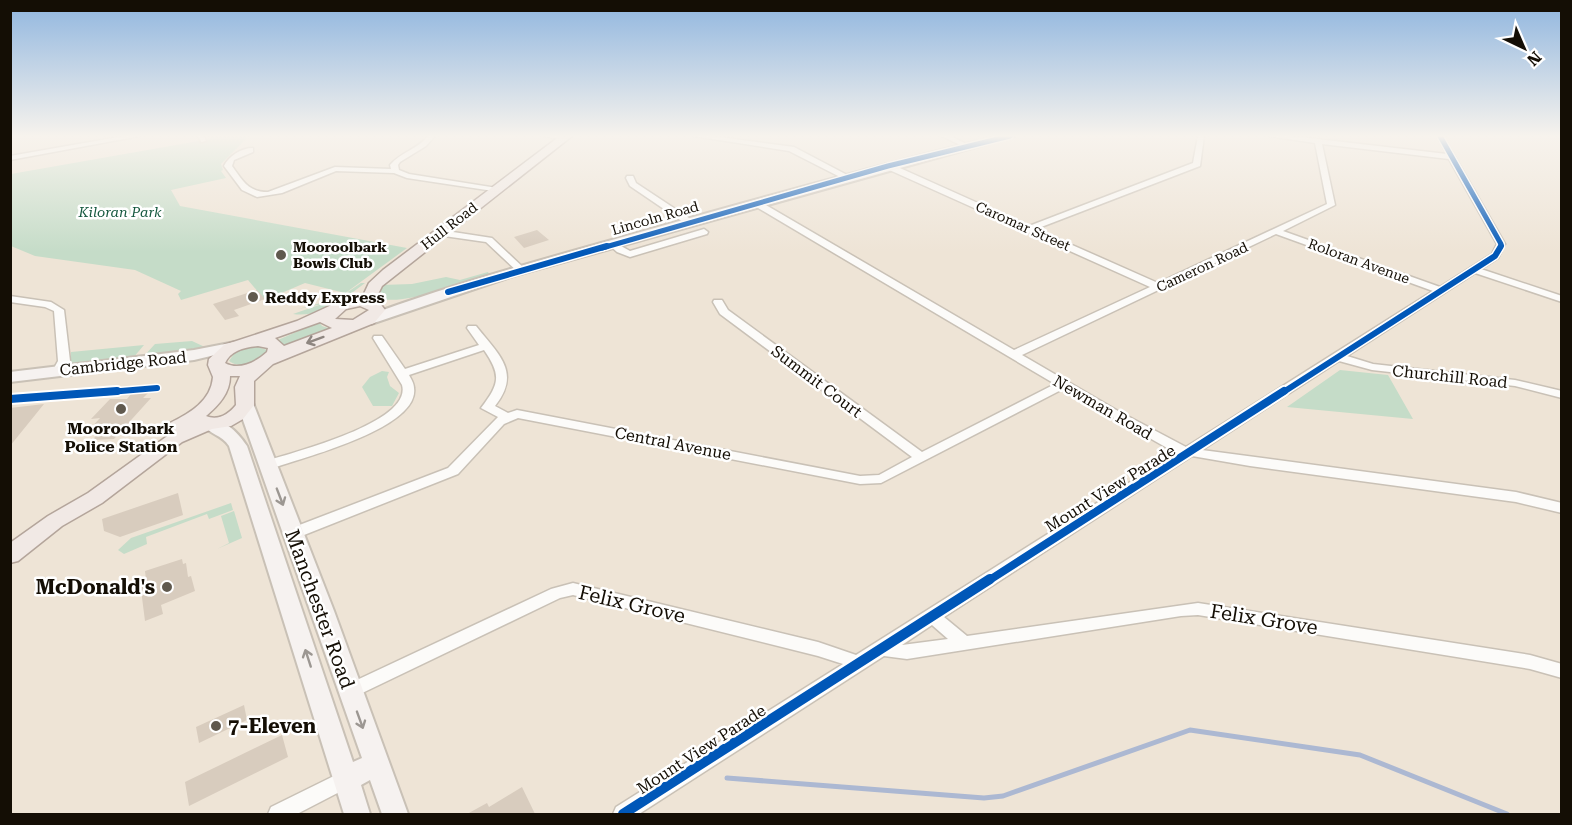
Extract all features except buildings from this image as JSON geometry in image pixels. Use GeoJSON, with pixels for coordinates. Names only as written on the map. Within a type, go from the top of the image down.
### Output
{"type":"FeatureCollection","features":[{"type":"Feature","properties":{"kind":"main road","name":"Hull Road"},"geometry":{"type":"LineString","coordinates":[[239,344],[296,326],[334,309],[387,273],[517,174]]}},
{"type":"Feature","properties":{"kind":"main road","name":"Lincoln Road"},"geometry":{"type":"LineString","coordinates":[[365,322],[448,292],[521,270],[856,174]]}},
{"type":"Feature","properties":{"kind":"main road","name":"Hull Road"},"geometry":{"type":"LineString","coordinates":[[365,322],[377,311],[368,296],[371,289],[387,273]]}},
{"type":"Feature","properties":{"kind":"main road","name":"Lincoln Road"},"geometry":{"type":"LineString","coordinates":[[371,303],[412,300],[448,292]]}},
{"type":"Feature","properties":{"kind":"main road"},"geometry":{"type":"LineString","coordinates":[[365,322],[340,325],[330,323],[327,317],[334,309],[354,303],[371,303]]}},
{"type":"Feature","properties":{"kind":"main road"},"geometry":{"type":"LineString","coordinates":[[218,367],[240,370],[267,361],[307,342],[365,322]]}},
{"type":"Feature","properties":{"kind":"main road"},"geometry":{"type":"LineString","coordinates":[[10,555],[55,521],[75,499],[158,444],[183,433],[205,417],[222,388],[223,378],[216,361],[218,356],[239,344],[262,341],[275,345],[276,351],[243,383],[245,403],[242,411],[233,417],[205,417]]}},
{"type":"Feature","properties":{"kind":"main road","name":"Cambridge Road"},"geometry":{"type":"LineString","coordinates":[[134,365],[209,353],[239,344]]}},
{"type":"Feature","properties":{"kind":"main road","name":"Cambridge Road"},"geometry":{"type":"LineString","coordinates":[[10,378],[180,362],[218,367]]}},
{"type":"Feature","properties":{"kind":"main road","name":"Manchester Road"},"geometry":{"type":"LineString","coordinates":[[245,403],[294,532],[395,814]]}},
{"type":"Feature","properties":{"kind":"main road","name":"Manchester Road"},"geometry":{"type":"LineString","coordinates":[[205,417],[235,439],[357,814]]}},
{"type":"Feature","properties":{"kind":"main road"},"geometry":{"type":"LineString","coordinates":[[269,542],[294,532]]}},
{"type":"Feature","properties":{"kind":"main road"},"geometry":{"type":"LineString","coordinates":[[346,779],[376,764]]}},
{"type":"Feature","properties":{"kind":"street"},"geometry":{"type":"LineString","coordinates":[[234,174],[245,189],[252,193],[284,190],[318,174]]}},
{"type":"Feature","properties":{"kind":"street"},"geometry":{"type":"LineString","coordinates":[[403,174],[497,190]]}},
{"type":"Feature","properties":{"kind":"street"},"geometry":{"type":"LineString","coordinates":[[842,174],[847,177]]}},
{"type":"Feature","properties":{"kind":"street","name":"Caromar Street"},"geometry":{"type":"LineString","coordinates":[[907,174],[1159,287]]}},
{"type":"Feature","properties":{"kind":"street"},"geometry":{"type":"LineString","coordinates":[[1029,229],[1170,174]]}},
{"type":"Feature","properties":{"kind":"street","name":"Cameron Road"},"geometry":{"type":"LineString","coordinates":[[1013,355],[1327,207],[1332,202],[1326,174]]}},
{"type":"Feature","properties":{"kind":"street","name":"Mount View Parade"},"geometry":{"type":"LineString","coordinates":[[623,814],[1495,256],[1500,249],[1500,244],[1462,174]]}},
{"type":"Feature","properties":{"kind":"street"},"geometry":{"type":"LineString","coordinates":[[630,178],[633,184],[689,222]]}},
{"type":"Feature","properties":{"kind":"street","name":"Newman Road"},"geometry":{"type":"LineString","coordinates":[[756,203],[1163,443],[1191,452],[1516,496],[1562,508]]}},
{"type":"Feature","properties":{"kind":"street","name":"Roloran Avenue"},"geometry":{"type":"LineString","coordinates":[[1276,231],[1442,291]]}},
{"type":"Feature","properties":{"kind":"street","name":"Lincoln Road"},"geometry":{"type":"LineString","coordinates":[[612,244],[630,254],[704,232]]}},
{"type":"Feature","properties":{"kind":"street"},"geometry":{"type":"LineString","coordinates":[[440,233],[489,240],[521,270]]}},
{"type":"Feature","properties":{"kind":"street"},"geometry":{"type":"LineString","coordinates":[[1475,270],[1562,299]]}},
{"type":"Feature","properties":{"kind":"street"},"geometry":{"type":"LineString","coordinates":[[10,299],[47,304],[59,310],[64,361],[57,373]]}},
{"type":"Feature","properties":{"kind":"street","name":"Summit Court"},"geometry":{"type":"LineString","coordinates":[[718,302],[724,312],[920,458]]}},
{"type":"Feature","properties":{"kind":"street"},"geometry":{"type":"LineString","coordinates":[[294,532],[453,471],[496,424],[506,417],[487,408],[500,392],[504,378],[498,363],[472,328]]}},
{"type":"Feature","properties":{"kind":"street"},"geometry":{"type":"LineString","coordinates":[[268,465],[372,429],[393,418],[407,400],[409,388],[378,338]]}},
{"type":"Feature","properties":{"kind":"street"},"geometry":{"type":"LineString","coordinates":[[401,374],[486,346]]}},
{"type":"Feature","properties":{"kind":"street","name":"Churchill Road"},"geometry":{"type":"LineString","coordinates":[[1338,357],[1372,367],[1515,383],[1562,395]]}},
{"type":"Feature","properties":{"kind":"street","name":"Central Avenue"},"geometry":{"type":"LineString","coordinates":[[506,417],[522,414],[860,480],[881,478],[1064,384]]}},
{"type":"Feature","properties":{"kind":"street","name":"Felix Grove"},"geometry":{"type":"LineString","coordinates":[[350,691],[556,593],[573,589],[818,649],[858,664]]}},
{"type":"Feature","properties":{"kind":"street","name":"Felix Grove"},"geometry":{"type":"LineString","coordinates":[[884,649],[907,652],[1198,609],[1530,662],[1562,672]]}},
{"type":"Feature","properties":{"kind":"street"},"geometry":{"type":"LineString","coordinates":[[933,616],[965,644]]}},
{"type":"Feature","properties":{"kind":"street"},"geometry":{"type":"LineString","coordinates":[[278,814],[346,779]]}},
{"type":"Feature","properties":{"kind":"green space","name":"Kiloran Park"},"geometry":{"type":"Polygon","coordinates":[[[11,174],[224,174],[226,178],[171,190],[180,206],[407,248],[336,300],[361,283],[365,283],[332,306],[313,313],[293,314],[322,304],[298,309],[336,299],[345,293],[305,283],[265,300],[248,280],[181,300],[178,294],[181,291],[135,270],[35,256],[11,246],[11,174]]]}},
{"type":"Feature","properties":{"kind":"green space"},"geometry":{"type":"Polygon","coordinates":[[[488,272],[489,274],[464,283],[413,297],[397,300],[374,296],[381,285],[412,284],[446,277],[460,280],[488,272]]]}},
{"type":"Feature","properties":{"kind":"green space"},"geometry":{"type":"Polygon","coordinates":[[[319,322],[322,326],[331,329],[284,346],[278,340],[319,322]]]}},
{"type":"Feature","properties":{"kind":"green space"},"geometry":{"type":"Polygon","coordinates":[[[192,341],[207,348],[143,357],[155,344],[192,341]]]}},
{"type":"Feature","properties":{"kind":"green space"},"geometry":{"type":"Polygon","coordinates":[[[144,345],[133,358],[71,363],[71,352],[144,345]]]}},
{"type":"Feature","properties":{"kind":"green space"},"geometry":{"type":"Polygon","coordinates":[[[255,346],[267,350],[266,355],[243,365],[229,361],[236,351],[255,346]]]}},
{"type":"Feature","properties":{"kind":"green space"},"geometry":{"type":"Polygon","coordinates":[[[1340,370],[1388,375],[1413,419],[1287,407],[1340,370]]]}},
{"type":"Feature","properties":{"kind":"green space"},"geometry":{"type":"Polygon","coordinates":[[[382,371],[389,372],[387,377],[390,386],[399,393],[392,406],[373,406],[362,387],[370,377],[382,371]]]}},
{"type":"Feature","properties":{"kind":"green space"},"geometry":{"type":"Polygon","coordinates":[[[231,503],[233,510],[209,519],[207,514],[146,537],[147,544],[124,554],[118,550],[131,538],[231,503]]]}},
{"type":"Feature","properties":{"kind":"green space"},"geometry":{"type":"Polygon","coordinates":[[[234,511],[242,538],[217,549],[229,543],[221,516],[234,511]]]}},
{"type":"Feature","properties":{"kind":"waterway"},"geometry":{"type":"LineString","coordinates":[[727,778],[984,798],[1003,796],[1190,730],[1360,755],[1507,814]]}},
{"type":"Feature","properties":{"kind":"cycle path"},"geometry":{"type":"LineString","coordinates":[[448,292],[858,174]]}},
{"type":"Feature","properties":{"kind":"cycle path"},"geometry":{"type":"LineString","coordinates":[[623,814],[1495,256],[1501,244],[1462,174]]}},
{"type":"Feature","properties":{"kind":"cycle path"},"geometry":{"type":"LineString","coordinates":[[10,399],[157,388]]}},
{"type":"Feature","properties":{"kind":"place","name":"Mooroolbark Bowls Club"},"geometry":{"type":"Point","coordinates":[281,255]}},
{"type":"Feature","properties":{"kind":"place","name":"Reddy Express"},"geometry":{"type":"Point","coordinates":[253,297]}},
{"type":"Feature","properties":{"kind":"place","name":"Mooroolbark Police Station"},"geometry":{"type":"Point","coordinates":[121,409]}},
{"type":"Feature","properties":{"kind":"place","name":"McDonald's"},"geometry":{"type":"Point","coordinates":[167,587]}},
{"type":"Feature","properties":{"kind":"place","name":"7-Eleven"},"geometry":{"type":"Point","coordinates":[216,726]}}]}
